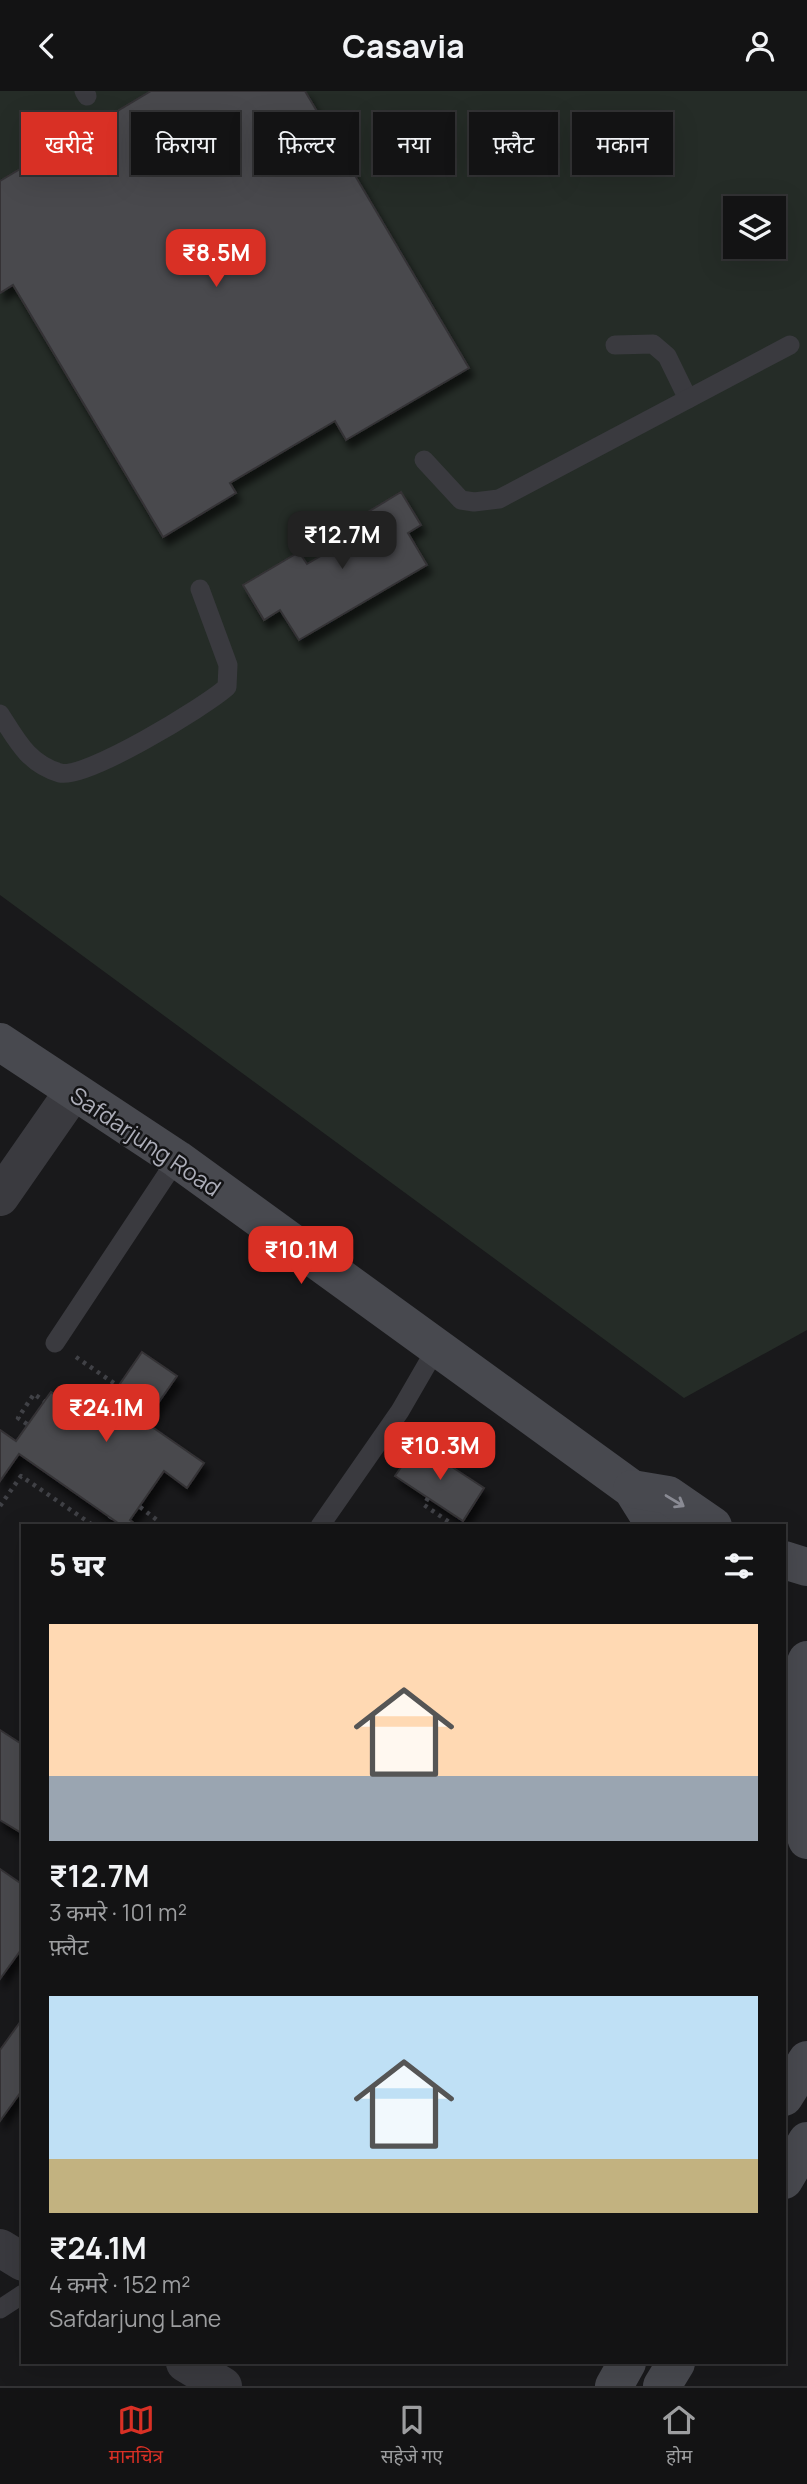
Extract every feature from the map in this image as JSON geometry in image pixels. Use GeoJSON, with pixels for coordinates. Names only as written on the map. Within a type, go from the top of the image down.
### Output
{"type":"FeatureCollection","features":[{"type":"Feature","properties":{"kind":"main road","name":"Safdarjung Road"},"geometry":{"type":"LineString","coordinates":[[0,1042],[177,1159],[632,1489],[652,1521],[657,1524]]}},
{"type":"Feature","properties":{"kind":"main road","name":"Safdarjung Road"},"geometry":{"type":"LineString","coordinates":[[632,1489],[668,1495],[710,1524]]}},
{"type":"Feature","properties":{"kind":"main road"},"geometry":{"type":"LineString","coordinates":[[786,1561],[807,1567]]}},
{"type":"Feature","properties":{"kind":"main road"},"geometry":{"type":"LineString","coordinates":[[795,1670],[792,1792],[807,1840]]}},
{"type":"Feature","properties":{"kind":"main road"},"geometry":{"type":"LineString","coordinates":[[786,2094],[807,2060]]}},
{"type":"Feature","properties":{"kind":"main road"},"geometry":{"type":"LineString","coordinates":[[786,2177],[807,2141]]}},
{"type":"Feature","properties":{"kind":"main road"},"geometry":{"type":"LineString","coordinates":[[614,2386],[626,2364]]}},
{"type":"Feature","properties":{"kind":"main road"},"geometry":{"type":"LineString","coordinates":[[662,2386],[675,2364]]}},
{"type":"Feature","properties":{"kind":"street"},"geometry":{"type":"LineString","coordinates":[[0,1197],[73,1092]]}},
{"type":"Feature","properties":{"kind":"street"},"geometry":{"type":"LineString","coordinates":[[0,2248],[21,2261]]}},
{"type":"Feature","properties":{"kind":"street"},"geometry":{"type":"LineString","coordinates":[[187,2364],[223,2386]]}},
{"type":"Feature","properties":{"kind":"lane"},"geometry":{"type":"LineString","coordinates":[[615,345],[653,344],[667,356],[688,399]]}},
{"type":"Feature","properties":{"kind":"lane"},"geometry":{"type":"LineString","coordinates":[[424,460],[461,500],[474,502],[499,499],[790,345]]}},
{"type":"Feature","properties":{"kind":"lane"},"geometry":{"type":"LineString","coordinates":[[0,714],[27,756],[61,774],[82,771],[110,758],[211,701],[227,687],[228,665],[200,589]]}},
{"type":"Feature","properties":{"kind":"lane"},"geometry":{"type":"LineString","coordinates":[[55,1343],[177,1159]]}},
{"type":"Feature","properties":{"kind":"lane"},"geometry":{"type":"LineString","coordinates":[[321,1524],[400,1411],[437,1347]]}},
{"type":"Feature","properties":{"kind":"lane"},"geometry":{"type":"LineString","coordinates":[[0,2309],[21,2295]]}},
{"type":"Feature","properties":{"kind":"path"},"geometry":{"type":"LineString","coordinates":[[55,1343],[118,1386]]}},
{"type":"Feature","properties":{"kind":"path"},"geometry":{"type":"LineString","coordinates":[[27,1424],[18,1418],[34,1394],[44,1401]]}},
{"type":"Feature","properties":{"kind":"path"},"geometry":{"type":"LineString","coordinates":[[0,1506],[20,1476],[91,1524]]}},
{"type":"Feature","properties":{"kind":"path"},"geometry":{"type":"LineString","coordinates":[[428,1498],[424,1505],[452,1524]]}},
{"type":"Feature","properties":{"kind":"path"},"geometry":{"type":"LineString","coordinates":[[140,1507],[157,1520],[156,1524]]}},
{"type":"Feature","properties":{"kind":"path"},"geometry":{"type":"LineString","coordinates":[[106,1524],[110,1518]]}},
{"type":"Feature","properties":{"kind":"shaded area"},"geometry":{"type":"Polygon","coordinates":[[[0,91],[807,91],[807,1330],[684,1398],[0,895],[0,91]]]}},
{"type":"Feature","properties":{"kind":"building"},"geometry":{"type":"Polygon","coordinates":[[[151,91],[305,91],[317,112],[254,112],[254,175],[355,175],[469,368],[346,440],[335,421],[230,483],[236,493],[163,537],[13,285],[0,293],[0,181],[21,168],[21,175],[117,175],[116,112],[151,91]]]}},
{"type":"Feature","properties":{"kind":"building"},"geometry":{"type":"Polygon","coordinates":[[[401,492],[421,525],[408,533],[427,565],[299,640],[280,610],[264,620],[243,585],[299,552],[307,564],[360,533],[353,521],[401,492]]]}},
{"type":"Feature","properties":{"kind":"building"},"geometry":{"type":"Polygon","coordinates":[[[142,1352],[177,1376],[145,1422],[204,1463],[187,1488],[164,1471],[130,1520],[135,1524],[117,1524],[19,1454],[0,1481],[0,1430],[16,1441],[51,1392],[73,1408],[88,1387],[108,1401],[142,1352]]]}},
{"type":"Feature","properties":{"kind":"building"},"geometry":{"type":"Polygon","coordinates":[[[417,1444],[484,1488],[463,1521],[395,1476],[417,1444]]]}},
{"type":"Feature","properties":{"kind":"building"},"geometry":{"type":"Polygon","coordinates":[[[0,1730],[21,1744],[21,1833],[0,1820],[0,1730]]]}},
{"type":"Feature","properties":{"kind":"building"},"geometry":{"type":"Polygon","coordinates":[[[0,1869],[21,1884],[21,1950],[0,1979],[0,1869]]]}},
{"type":"Feature","properties":{"kind":"building"},"geometry":{"type":"Polygon","coordinates":[[[21,2021],[21,2092],[0,2121],[0,2050],[21,2021]]]}}]}
